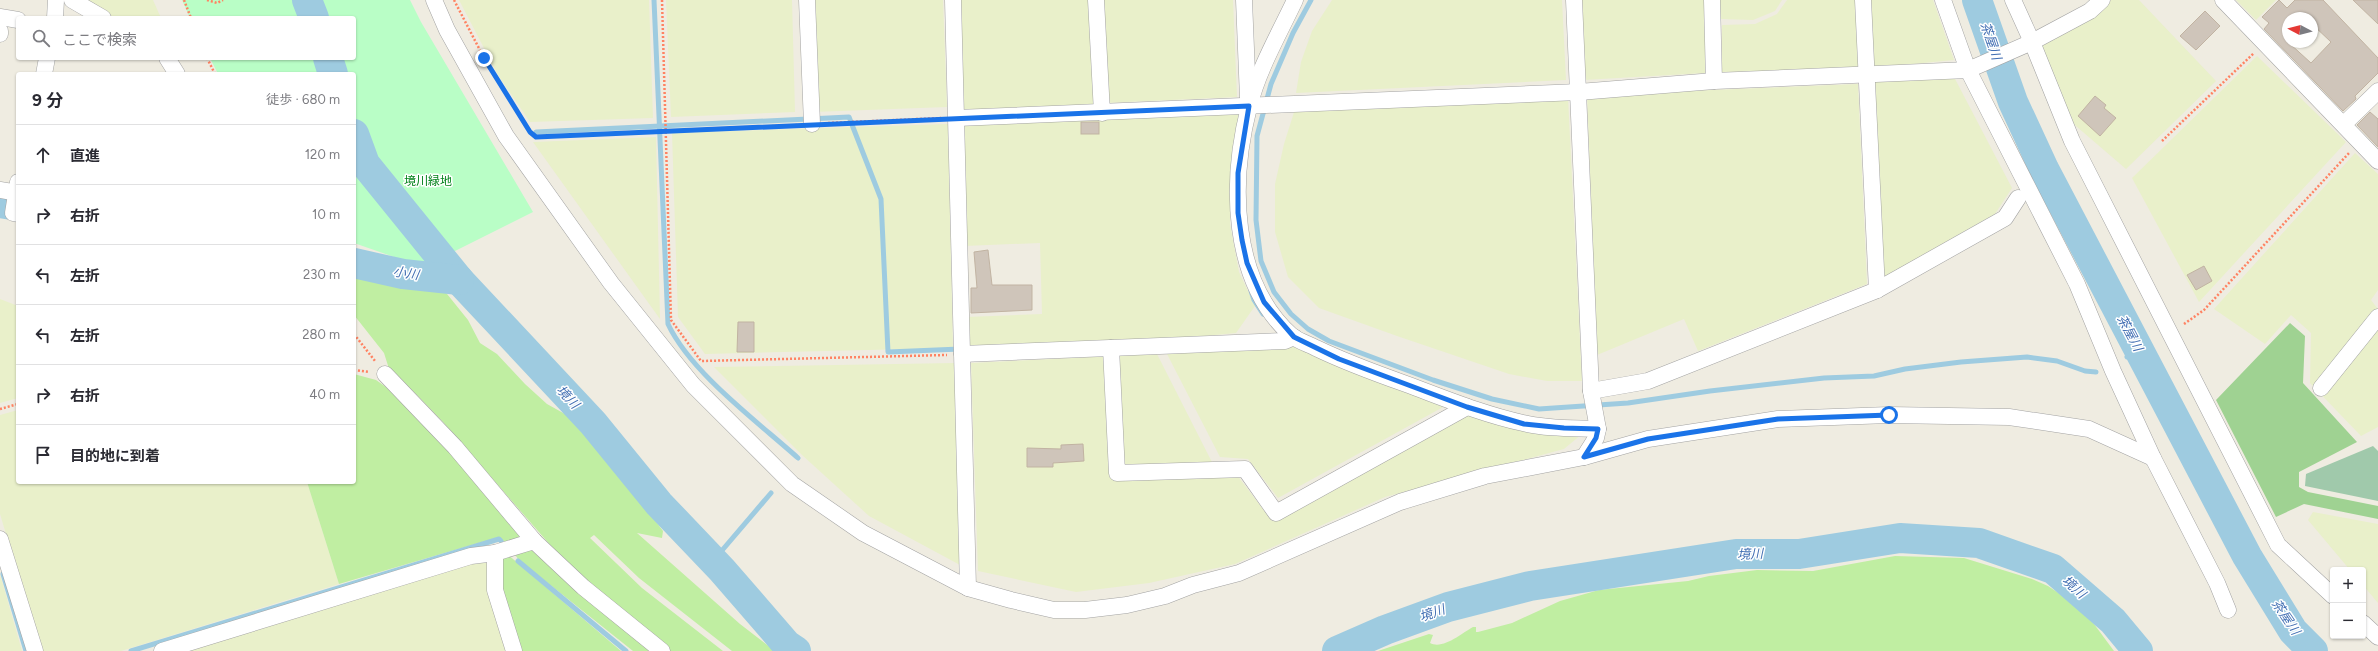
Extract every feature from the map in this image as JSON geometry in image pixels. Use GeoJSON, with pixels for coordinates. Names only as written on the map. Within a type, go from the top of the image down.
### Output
{"type":"FeatureCollection","features":[{"type":"Feature","properties":{"kind":"street"},"geometry":{"type":"LineString","coordinates":[[55,16],[56,0]]}},
{"type":"Feature","properties":{"kind":"street"},"geometry":{"type":"LineString","coordinates":[[72,0],[99,16]]}},
{"type":"Feature","properties":{"kind":"street"},"geometry":{"type":"LineString","coordinates":[[434,0],[447,30],[506,136],[611,283],[693,385],[792,484],[863,533],[968,588],[1011,600],[1054,610],[1085,610],[1127,605],[1165,596],[1193,585],[1239,573],[1400,502],[1485,476],[1584,457],[1648,439],[1778,419],[1889,415],[2009,417],[2082,428],[2110,437],[2153,458]]}},
{"type":"Feature","properties":{"kind":"street"},"geometry":{"type":"LineString","coordinates":[[807,0],[812,124]]}},
{"type":"Feature","properties":{"kind":"street"},"geometry":{"type":"LineString","coordinates":[[952,0],[957,118],[968,588]]}},
{"type":"Feature","properties":{"kind":"street"},"geometry":{"type":"LineString","coordinates":[[1096,0],[1102,112]]}},
{"type":"Feature","properties":{"kind":"street"},"geometry":{"type":"LineString","coordinates":[[1244,0],[1249,106],[1238,173],[1238,213],[1247,263],[1264,302],[1294,337],[1339,359],[1467,407],[1524,424],[1564,428],[1598,429]]}},
{"type":"Feature","properties":{"kind":"street"},"geometry":{"type":"LineString","coordinates":[[1249,106],[1295,0]]}},
{"type":"Feature","properties":{"kind":"street"},"geometry":{"type":"LineString","coordinates":[[1574,0],[1592,391],[1598,429],[1596,438],[1584,457]]}},
{"type":"Feature","properties":{"kind":"street"},"geometry":{"type":"LineString","coordinates":[[1712,0],[1714,81]]}},
{"type":"Feature","properties":{"kind":"street"},"geometry":{"type":"LineString","coordinates":[[1863,0],[1877,290]]}},
{"type":"Feature","properties":{"kind":"street"},"geometry":{"type":"LineString","coordinates":[[1943,0],[1968,70],[2077,284],[2113,371],[2153,458],[2217,584],[2228,610]]}},
{"type":"Feature","properties":{"kind":"street"},"geometry":{"type":"LineString","coordinates":[[2013,0],[2028,44],[2072,141],[2169,334],[2278,545],[2330,593]]}},
{"type":"Feature","properties":{"kind":"street"},"geometry":{"type":"LineString","coordinates":[[957,118],[1579,92],[1714,81],[1867,76],[1968,70],[2028,44],[2090,11],[2102,0]]}},
{"type":"Feature","properties":{"kind":"street"},"geometry":{"type":"LineString","coordinates":[[2223,0],[2378,161]]}},
{"type":"Feature","properties":{"kind":"street"},"geometry":{"type":"LineString","coordinates":[[0,17],[16,20]]}},
{"type":"Feature","properties":{"kind":"street"},"geometry":{"type":"LineString","coordinates":[[44,72],[48,60]]}},
{"type":"Feature","properties":{"kind":"street"},"geometry":{"type":"LineString","coordinates":[[167,60],[176,72]]}},
{"type":"Feature","properties":{"kind":"street"},"geometry":{"type":"LineString","coordinates":[[2344,124],[2378,91]]}},
{"type":"Feature","properties":{"kind":"street"},"geometry":{"type":"LineString","coordinates":[[13,189],[13,213],[16,214]]}},
{"type":"Feature","properties":{"kind":"street"},"geometry":{"type":"LineString","coordinates":[[1592,391],[1648,381],[1877,290],[2005,218],[2018,198]]}},
{"type":"Feature","properties":{"kind":"street"},"geometry":{"type":"LineString","coordinates":[[2321,388],[2378,317]]}},
{"type":"Feature","properties":{"kind":"street"},"geometry":{"type":"LineString","coordinates":[[962,354],[1285,340],[1294,337]]}},
{"type":"Feature","properties":{"kind":"street"},"geometry":{"type":"LineString","coordinates":[[1111,348],[1117,473],[1245,469],[1276,513],[1467,407]]}},
{"type":"Feature","properties":{"kind":"street"},"geometry":{"type":"LineString","coordinates":[[385,374],[455,447],[534,541],[584,587],[662,651]]}},
{"type":"Feature","properties":{"kind":"street"},"geometry":{"type":"LineString","coordinates":[[0,539],[35,651]]}},
{"type":"Feature","properties":{"kind":"street"},"geometry":{"type":"LineString","coordinates":[[162,651],[471,556],[495,553],[534,541]]}},
{"type":"Feature","properties":{"kind":"street"},"geometry":{"type":"LineString","coordinates":[[495,553],[495,590],[514,651]]}},
{"type":"Feature","properties":{"kind":"street"},"geometry":{"type":"LineString","coordinates":[[2366,626],[2378,637]]}},
{"type":"Feature","properties":{"kind":"path"},"geometry":{"type":"LineString","coordinates":[[184,0],[189,16]]}},
{"type":"Feature","properties":{"kind":"path"},"geometry":{"type":"LineString","coordinates":[[207,0],[216,3],[223,0]]}},
{"type":"Feature","properties":{"kind":"path"},"geometry":{"type":"LineString","coordinates":[[454,0],[484,58],[530,132],[536,137],[957,118]]}},
{"type":"Feature","properties":{"kind":"path"},"geometry":{"type":"LineString","coordinates":[[662,0],[667,130],[671,320],[701,362],[962,354]]}},
{"type":"Feature","properties":{"kind":"path"},"geometry":{"type":"LineString","coordinates":[[2162,141],[2265,42]]}},
{"type":"Feature","properties":{"kind":"path"},"geometry":{"type":"LineString","coordinates":[[208,60],[214,72]]}},
{"type":"Feature","properties":{"kind":"path"},"geometry":{"type":"LineString","coordinates":[[2169,334],[2204,310],[2359,142]]}},
{"type":"Feature","properties":{"kind":"path"},"geometry":{"type":"LineString","coordinates":[[356,337],[385,374]]}},
{"type":"Feature","properties":{"kind":"path"},"geometry":{"type":"LineString","coordinates":[[0,409],[16,405]]}},
{"type":"Feature","properties":{"kind":"green space"},"geometry":{"type":"Polygon","coordinates":[[[85,0],[153,0],[160,16],[112,16],[85,0]]]}},
{"type":"Feature","properties":{"kind":"green space","name":"境川緑地"},"geometry":{"type":"Polygon","coordinates":[[[182,0],[410,0],[421,22],[533,212],[423,267],[356,244],[356,72],[217,72],[211,60],[356,60],[356,16],[189,16],[182,0]]]}},
{"type":"Feature","properties":{"kind":"green space"},"geometry":{"type":"Polygon","coordinates":[[[459,0],[649,0],[653,118],[530,122],[498,75],[459,0]]]}},
{"type":"Feature","properties":{"kind":"green space"},"geometry":{"type":"Polygon","coordinates":[[[666,0],[792,0],[795,112],[671,117],[666,0]]]}},
{"type":"Feature","properties":{"kind":"green space"},"geometry":{"type":"Polygon","coordinates":[[[809,0],[943,0],[947,107],[813,112],[809,0]]]}},
{"type":"Feature","properties":{"kind":"green space"},"geometry":{"type":"Polygon","coordinates":[[[957,0],[1090,0],[1094,105],[959,110],[957,0]]]}},
{"type":"Feature","properties":{"kind":"green space"},"geometry":{"type":"Polygon","coordinates":[[[1100,0],[1233,0],[1237,97],[1105,103],[1100,0]]]}},
{"type":"Feature","properties":{"kind":"green space"},"geometry":{"type":"Polygon","coordinates":[[[1332,0],[1562,0],[1566,80],[1296,93],[1301,62],[1312,31],[1332,0]]]}},
{"type":"Feature","properties":{"kind":"green space"},"geometry":{"type":"Polygon","coordinates":[[[1579,0],[1705,0],[1707,21],[1705,73],[1584,80],[1579,0]]]}},
{"type":"Feature","properties":{"kind":"green space"},"geometry":{"type":"Polygon","coordinates":[[[1718,0],[1782,0],[1775,11],[1753,20],[1720,19],[1718,0]]]}},
{"type":"Feature","properties":{"kind":"green space"},"geometry":{"type":"Polygon","coordinates":[[[1787,0],[1856,0],[1859,69],[1722,72],[1722,25],[1755,24],[1777,14],[1787,0]]]}},
{"type":"Feature","properties":{"kind":"green space"},"geometry":{"type":"Polygon","coordinates":[[[1868,0],[1933,0],[1954,60],[1871,68],[1868,0]]]}},
{"type":"Feature","properties":{"kind":"green space"},"geometry":{"type":"Polygon","coordinates":[[[2111,0],[2139,0],[2216,81],[2126,169],[2069,120],[2042,45],[2098,14],[2111,0]]]}},
{"type":"Feature","properties":{"kind":"green space"},"geometry":{"type":"Polygon","coordinates":[[[2236,0],[2276,0],[2256,20],[2236,0]]]}},
{"type":"Feature","properties":{"kind":"green space"},"geometry":{"type":"Polygon","coordinates":[[[2257,56],[2346,142],[2199,302],[2132,178],[2257,56]]]}},
{"type":"Feature","properties":{"kind":"green space"},"geometry":{"type":"Polygon","coordinates":[[[1954,77],[2012,188],[1995,214],[1882,278],[1873,81],[1954,77]]]}},
{"type":"Feature","properties":{"kind":"green space"},"geometry":{"type":"Polygon","coordinates":[[[1858,84],[1867,284],[1698,351],[1684,319],[1597,355],[1587,95],[1858,84]]]}},
{"type":"Feature","properties":{"kind":"green space"},"geometry":{"type":"Polygon","coordinates":[[[1568,97],[1582,381],[1547,381],[1509,374],[1397,336],[1319,308],[1288,277],[1275,232],[1275,184],[1284,144],[1295,109],[1568,97]]]}},
{"type":"Feature","properties":{"kind":"green space"},"geometry":{"type":"Polygon","coordinates":[[[1240,110],[1231,175],[1230,224],[1239,272],[1255,306],[1236,333],[1161,340],[969,348],[967,317],[1042,314],[1040,243],[964,246],[961,122],[1240,110]]]}},
{"type":"Feature","properties":{"kind":"green space"},"geometry":{"type":"Polygon","coordinates":[[[948,124],[953,348],[705,354],[678,317],[672,133],[948,124]]]}},
{"type":"Feature","properties":{"kind":"green space"},"geometry":{"type":"Polygon","coordinates":[[[656,137],[660,319],[533,142],[656,137]]]}},
{"type":"Feature","properties":{"kind":"green space"},"geometry":{"type":"Polygon","coordinates":[[[2355,153],[2378,174],[2378,290],[2371,300],[2378,309],[2378,427],[2361,436],[2310,383],[2311,333],[2291,315],[2265,344],[2214,309],[2355,153]]]}},
{"type":"Feature","properties":{"kind":"green space"},"geometry":{"type":"Polygon","coordinates":[[[356,271],[439,284],[468,320],[480,343],[497,354],[525,384],[547,404],[583,424],[663,531],[662,538],[637,533],[740,624],[775,651],[732,651],[639,578],[594,535],[590,538],[642,588],[723,651],[670,651],[613,605],[565,562],[443,422],[412,390],[390,372],[384,353],[356,318],[356,271]]]}},
{"type":"Feature","properties":{"kind":"green space"},"geometry":{"type":"Polygon","coordinates":[[[0,299],[16,305],[16,399],[0,403],[0,299]]]}},
{"type":"Feature","properties":{"kind":"green space"},"geometry":{"type":"Polygon","coordinates":[[[2290,323],[2305,336],[2303,383],[2357,442],[2299,472],[2299,487],[2308,492],[2378,506],[2378,519],[2304,504],[2276,517],[2216,400],[2290,323]]]}},
{"type":"Feature","properties":{"kind":"green space"},"geometry":{"type":"Polygon","coordinates":[[[1295,344],[1445,406],[1278,498],[1248,459],[1220,457],[1167,354],[1295,344]]]}},
{"type":"Feature","properties":{"kind":"green space"},"geometry":{"type":"Polygon","coordinates":[[[1157,354],[1218,474],[1237,475],[1272,521],[1466,412],[1529,433],[1582,434],[1564,449],[1385,497],[1235,564],[1149,583],[1076,592],[978,571],[971,363],[1157,354]]]}},
{"type":"Feature","properties":{"kind":"green space"},"geometry":{"type":"Polygon","coordinates":[[[955,363],[960,565],[869,516],[802,455],[714,367],[955,363]]]}},
{"type":"Feature","properties":{"kind":"green space"},"geometry":{"type":"Polygon","coordinates":[[[356,375],[376,380],[400,397],[521,529],[519,539],[506,543],[499,537],[339,584],[308,484],[356,484],[356,375]]]}},
{"type":"Feature","properties":{"kind":"green space"},"geometry":{"type":"Polygon","coordinates":[[[16,411],[16,484],[308,484],[339,584],[121,651],[41,651],[0,514],[0,415],[16,411]]]}},
{"type":"Feature","properties":{"kind":"green space"},"geometry":{"type":"Polygon","coordinates":[[[2373,446],[2378,451],[2378,501],[2305,486],[2306,474],[2373,446]]]}},
{"type":"Feature","properties":{"kind":"green space"},"geometry":{"type":"Polygon","coordinates":[[[2313,512],[2378,524],[2378,603],[2366,589],[2366,567],[2347,567],[2308,520],[2313,512]]]}},
{"type":"Feature","properties":{"kind":"green space"},"geometry":{"type":"Polygon","coordinates":[[[534,548],[654,651],[633,651],[519,560],[512,551],[534,548]]]}},
{"type":"Feature","properties":{"kind":"green space"},"geometry":{"type":"Polygon","coordinates":[[[506,553],[621,651],[517,651],[498,588],[498,563],[506,553]]]}},
{"type":"Feature","properties":{"kind":"green space"},"geometry":{"type":"Polygon","coordinates":[[[1895,556],[1964,558],[2032,579],[2048,586],[2075,604],[2094,624],[2114,651],[1378,651],[1429,634],[1433,635],[1430,643],[1435,645],[1446,643],[1473,627],[1476,627],[1476,632],[1478,632],[1512,623],[1560,601],[1599,590],[1688,581],[1709,576],[1757,570],[1813,571],[1895,556]]]}},
{"type":"Feature","properties":{"kind":"green space"},"geometry":{"type":"Polygon","coordinates":[[[471,561],[484,561],[489,565],[509,651],[177,651],[471,561]]]}},
{"type":"Feature","properties":{"kind":"green space"},"geometry":{"type":"Polygon","coordinates":[[[0,574],[22,651],[0,651],[0,574]]]}},
{"type":"Feature","properties":{"kind":"building"},"geometry":{"type":"Polygon","coordinates":[[[2279,0],[2287,8],[2295,0],[2323,0],[2378,58],[2378,73],[2355,96],[2356,99],[2343,111],[2282,48],[2295,48],[2311,63],[2331,42],[2318,30],[2318,12],[2282,12],[2282,48],[2264,29],[2269,23],[2262,17],[2279,0]]]}},
{"type":"Feature","properties":{"kind":"building"},"geometry":{"type":"Polygon","coordinates":[[[2353,0],[2378,0],[2378,24],[2353,0]]]}},
{"type":"Feature","properties":{"kind":"building"},"geometry":{"type":"Polygon","coordinates":[[[2205,11],[2220,26],[2196,50],[2180,36],[2205,11]]]}},
{"type":"Feature","properties":{"kind":"building"},"geometry":{"type":"Polygon","coordinates":[[[2095,96],[2106,105],[2104,108],[2116,118],[2100,136],[2078,116],[2095,96]]]}},
{"type":"Feature","properties":{"kind":"building"},"geometry":{"type":"Polygon","coordinates":[[[2370,112],[2378,119],[2378,147],[2357,125],[2370,112]]]}},
{"type":"Feature","properties":{"kind":"building"},"geometry":{"type":"Polygon","coordinates":[[[1081,122],[1099,122],[1099,134],[1081,134],[1081,122]]]}},
{"type":"Feature","properties":{"kind":"building"},"geometry":{"type":"Polygon","coordinates":[[[988,250],[992,285],[1032,285],[1032,310],[971,313],[971,288],[977,288],[974,252],[988,250]]]}},
{"type":"Feature","properties":{"kind":"building"},"geometry":{"type":"Polygon","coordinates":[[[2204,266],[2212,281],[2196,290],[2187,275],[2204,266]]]}},
{"type":"Feature","properties":{"kind":"building"},"geometry":{"type":"Polygon","coordinates":[[[738,322],[754,322],[754,352],[737,352],[738,322]]]}},
{"type":"Feature","properties":{"kind":"building"},"geometry":{"type":"Polygon","coordinates":[[[1083,444],[1084,461],[1053,463],[1053,467],[1027,467],[1027,448],[1061,449],[1061,445],[1083,444]]]}},
{"type":"Feature","properties":{"kind":"waterway","name":"境川"},"geometry":{"type":"LineString","coordinates":[[307,0],[313,16]]}},
{"type":"Feature","properties":{"kind":"waterway"},"geometry":{"type":"LineString","coordinates":[[654,0],[668,324],[692,361],[745,413],[798,458]]}},
{"type":"Feature","properties":{"kind":"waterway"},"geometry":{"type":"LineString","coordinates":[[1311,0],[1293,33],[1271,84],[1257,136],[1256,220],[1261,261],[1274,292],[1291,314],[1308,329],[1329,341],[1433,380],[1492,399],[1539,409],[1628,403],[1710,391],[1824,378],[1874,376],[1905,369],[1961,362],[2027,357],[2057,361],[2085,371],[2096,372]]}},
{"type":"Feature","properties":{"kind":"waterway","name":"茶屋川"},"geometry":{"type":"LineString","coordinates":[[1977,0],[2013,102],[2044,169],[2247,556],[2293,631],[2313,651]]}},
{"type":"Feature","properties":{"kind":"waterway","name":"境川"},"geometry":{"type":"LineString","coordinates":[[329,60],[332,72]]}},
{"type":"Feature","properties":{"kind":"waterway"},"geometry":{"type":"LineString","coordinates":[[536,132],[849,117],[881,199],[888,352],[960,349]]}},
{"type":"Feature","properties":{"kind":"waterway","name":"境川"},"geometry":{"type":"LineString","coordinates":[[356,139],[365,164],[459,280],[593,423],[659,504],[722,570],[787,645],[796,651]]}},
{"type":"Feature","properties":{"kind":"waterway","name":"小川"},"geometry":{"type":"LineString","coordinates":[[0,203],[16,206]]}},
{"type":"Feature","properties":{"kind":"waterway","name":"小川"},"geometry":{"type":"LineString","coordinates":[[356,263],[403,274],[459,280]]}},
{"type":"Feature","properties":{"kind":"waterway"},"geometry":{"type":"LineString","coordinates":[[1251,291],[1254,300],[1263,314]]}},
{"type":"Feature","properties":{"kind":"waterway"},"geometry":{"type":"LineString","coordinates":[[2127,357],[2139,350]]}},
{"type":"Feature","properties":{"kind":"waterway"},"geometry":{"type":"LineString","coordinates":[[713,561],[771,493]]}},
{"type":"Feature","properties":{"kind":"waterway","name":"境川"},"geometry":{"type":"LineString","coordinates":[[1337,651],[1385,630],[1448,607],[1530,586],[1736,554],[1799,554],[1900,538],[1979,543],[2053,569],[2113,621],[2138,651]]}},
{"type":"Feature","properties":{"kind":"waterway"},"geometry":{"type":"LineString","coordinates":[[131,651],[499,539],[501,541]]}},
{"type":"Feature","properties":{"kind":"waterway"},"geometry":{"type":"LineString","coordinates":[[518,561],[626,651]]}},
{"type":"Feature","properties":{"kind":"waterway"},"geometry":{"type":"LineString","coordinates":[[3,574],[26,651]]}},
{"type":"Feature","properties":{"kind":"route"},"geometry":{"type":"LineString","coordinates":[[484,58],[530,132],[536,137],[667,130],[1249,106],[1238,173],[1238,213],[1247,263],[1264,302],[1280,323],[1294,337],[1339,359],[1452,400],[1467,407],[1524,424],[1564,428],[1598,429],[1596,438],[1584,457],[1648,439],[1778,419],[1889,415]]}}]}
